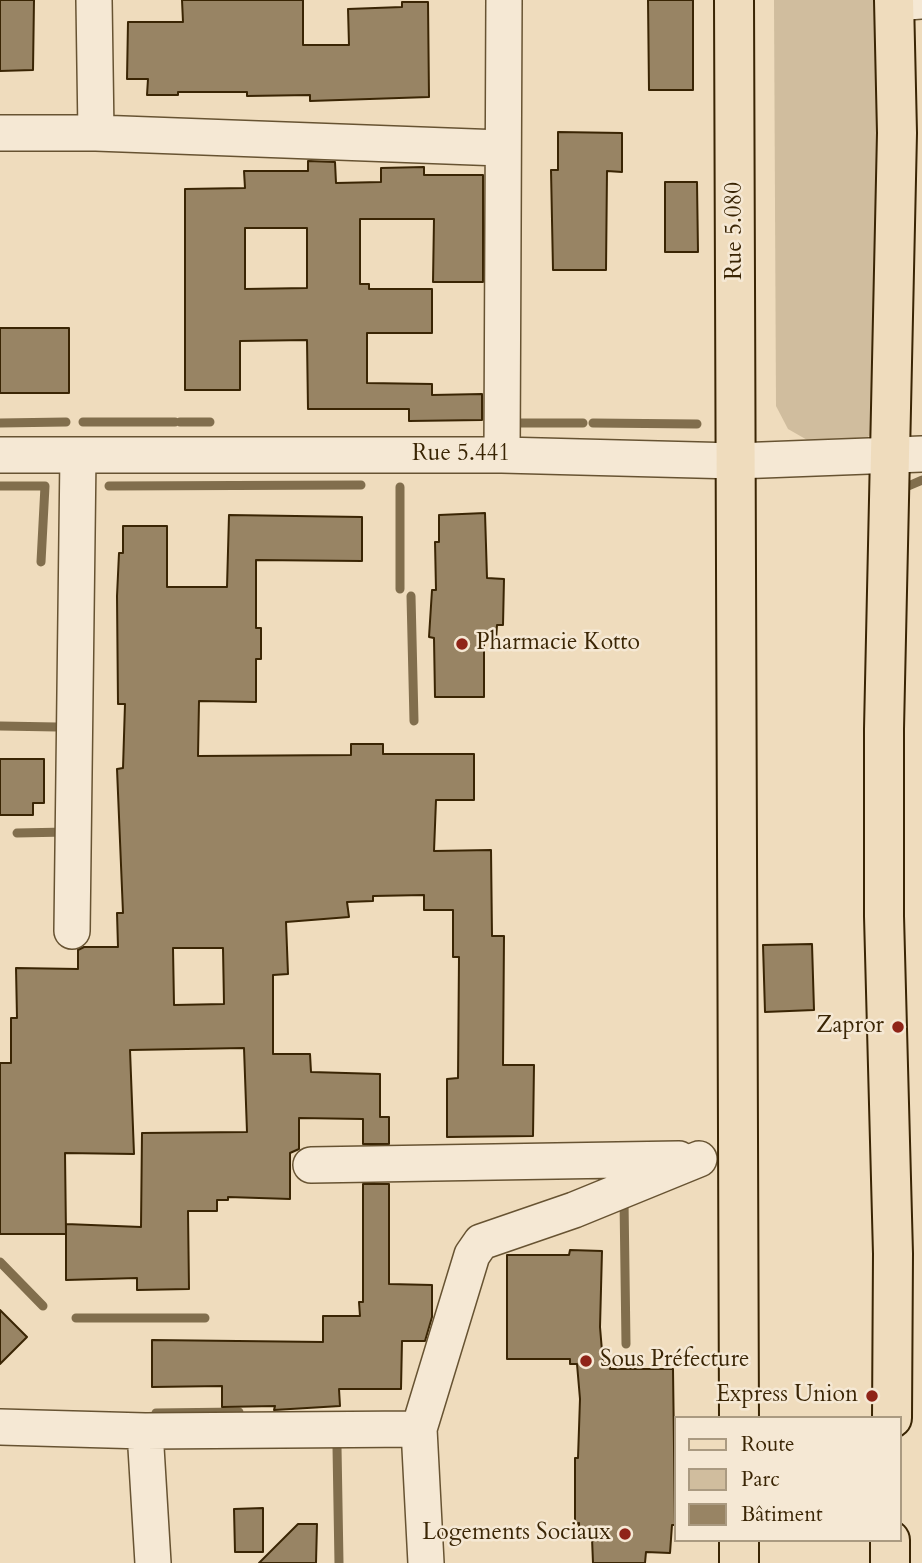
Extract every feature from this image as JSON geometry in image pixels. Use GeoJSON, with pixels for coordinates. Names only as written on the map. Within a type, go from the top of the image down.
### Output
{"type":"FeatureCollection","features":[{"type":"Feature","properties":{"kind":"main road","name":"Rue 5.080"},"geometry":{"type":"LineString","coordinates":[[734,0],[738,1416]]}},
{"type":"Feature","properties":{"kind":"main road"},"geometry":{"type":"LineString","coordinates":[[892,1416],[893,1254],[884,916],[906,454],[897,133],[903,1]]}},
{"type":"Feature","properties":{"kind":"main road"},"geometry":{"type":"LineString","coordinates":[[739,1542],[739,1563]]}},
{"type":"Feature","properties":{"kind":"main road"},"geometry":{"type":"LineString","coordinates":[[890,1542],[890,1563]]}},
{"type":"Feature","properties":{"kind":"street"},"geometry":{"type":"LineString","coordinates":[[94,0],[96,133]]}},
{"type":"Feature","properties":{"kind":"street"},"geometry":{"type":"LineString","coordinates":[[502,455],[501,148],[505,0]]}},
{"type":"Feature","properties":{"kind":"street"},"geometry":{"type":"LineString","coordinates":[[0,133],[96,133],[501,148]]}},
{"type":"Feature","properties":{"kind":"street","name":"Rue 5.441"},"geometry":{"type":"LineString","coordinates":[[0,455],[502,455],[736,461],[906,454]]}},
{"type":"Feature","properties":{"kind":"street"},"geometry":{"type":"LineString","coordinates":[[72,931],[78,455]]}},
{"type":"Feature","properties":{"kind":"street"},"geometry":{"type":"LineString","coordinates":[[311,1165],[738,1157]]}},
{"type":"Feature","properties":{"kind":"street"},"geometry":{"type":"LineString","coordinates":[[426,1563],[419,1429],[472,1255],[481,1242],[574,1210],[699,1159]]}},
{"type":"Feature","properties":{"kind":"street"},"geometry":{"type":"LineString","coordinates":[[0,1427],[145,1431],[419,1429]]}},
{"type":"Feature","properties":{"kind":"street"},"geometry":{"type":"LineString","coordinates":[[145,1431],[153,1563]]}},
{"type":"Feature","properties":{"kind":"green space"},"geometry":{"type":"Polygon","coordinates":[[[774,0],[881,0],[878,429],[860,443],[809,441],[788,429],[776,406],[774,0]]]}},
{"type":"Feature","properties":{"kind":"building"},"geometry":{"type":"Polygon","coordinates":[[[0,0],[34,0],[33,70],[0,71],[0,0]]]}},
{"type":"Feature","properties":{"kind":"building"},"geometry":{"type":"Polygon","coordinates":[[[182,0],[303,0],[303,45],[349,45],[348,9],[402,7],[402,2],[428,2],[429,97],[310,101],[310,95],[247,96],[247,92],[147,95],[148,79],[127,79],[128,22],[183,22],[182,0]]]}},
{"type":"Feature","properties":{"kind":"building"},"geometry":{"type":"Polygon","coordinates":[[[648,0],[693,0],[693,90],[649,90],[648,0]]]}},
{"type":"Feature","properties":{"kind":"building"},"geometry":{"type":"Polygon","coordinates":[[[558,132],[622,133],[622,172],[607,171],[606,270],[553,270],[551,170],[558,170],[558,132]]]}},
{"type":"Feature","properties":{"kind":"building"},"geometry":{"type":"Polygon","coordinates":[[[308,161],[335,162],[336,183],[381,182],[381,168],[424,167],[424,175],[483,175],[483,282],[433,282],[434,219],[360,219],[360,284],[369,284],[369,289],[432,289],[432,333],[367,333],[367,383],[432,384],[432,395],[482,394],[482,420],[409,421],[409,409],[308,409],[307,340],[240,341],[240,390],[185,390],[185,189],[245,188],[244,171],[308,171],[308,161]],[[245,228],[245,289],[307,288],[307,228],[245,228]]]}},
{"type":"Feature","properties":{"kind":"building"},"geometry":{"type":"Polygon","coordinates":[[[665,182],[697,182],[698,252],[665,252],[665,182]]]}},
{"type":"Feature","properties":{"kind":"building"},"geometry":{"type":"Polygon","coordinates":[[[0,328],[69,328],[69,393],[0,393],[0,328]]]}},
{"type":"Feature","properties":{"kind":"building"},"geometry":{"type":"Polygon","coordinates":[[[485,513],[487,578],[504,579],[503,625],[497,625],[496,640],[484,640],[484,697],[435,697],[434,638],[429,637],[432,590],[436,590],[435,542],[439,542],[439,515],[485,513]]]}},
{"type":"Feature","properties":{"kind":"building"},"geometry":{"type":"Polygon","coordinates":[[[229,515],[362,517],[362,561],[256,560],[256,628],[261,628],[261,659],[256,659],[256,702],[199,701],[198,756],[351,755],[351,744],[383,744],[383,754],[474,754],[474,800],[436,800],[434,851],[491,850],[492,936],[504,936],[503,1065],[534,1065],[533,1136],[447,1137],[447,1079],[458,1078],[459,957],[453,957],[453,910],[424,910],[424,895],[373,896],[373,901],[347,902],[349,917],[286,922],[288,974],[273,975],[273,1054],[310,1054],[311,1072],[380,1074],[380,1117],[389,1117],[389,1144],[363,1144],[363,1119],[299,1118],[299,1149],[290,1153],[290,1199],[228,1197],[228,1200],[217,1200],[217,1211],[188,1211],[189,1289],[137,1290],[137,1278],[66,1280],[66,1234],[0,1234],[0,1063],[11,1063],[11,1018],[17,1018],[16,968],[78,969],[78,950],[84,947],[118,947],[117,913],[123,913],[117,769],[123,768],[125,704],[118,704],[117,596],[119,553],[123,553],[123,526],[167,526],[167,587],[227,587],[229,515]],[[173,948],[174,1005],[224,1004],[223,948],[173,948]],[[244,1048],[130,1050],[134,1154],[65,1153],[66,1234],[66,1224],[141,1227],[142,1133],[247,1132],[244,1048]]]}},
{"type":"Feature","properties":{"kind":"building"},"geometry":{"type":"Polygon","coordinates":[[[0,759],[44,759],[44,803],[33,803],[33,815],[0,815],[0,759]]]}},
{"type":"Feature","properties":{"kind":"building"},"geometry":{"type":"Polygon","coordinates":[[[812,944],[814,1010],[765,1012],[763,945],[812,944]]]}},
{"type":"Feature","properties":{"kind":"building"},"geometry":{"type":"Polygon","coordinates":[[[363,1184],[389,1184],[389,1284],[432,1285],[432,1317],[425,1341],[402,1341],[401,1389],[339,1389],[340,1406],[274,1410],[275,1406],[222,1407],[222,1386],[152,1387],[152,1340],[323,1342],[323,1316],[360,1316],[359,1302],[363,1302],[363,1184]]]}},
{"type":"Feature","properties":{"kind":"building"},"geometry":{"type":"Polygon","coordinates":[[[570,1250],[602,1251],[600,1327],[603,1363],[610,1364],[610,1369],[673,1369],[674,1525],[670,1553],[646,1552],[645,1563],[593,1563],[592,1538],[579,1539],[579,1523],[575,1524],[575,1458],[578,1458],[580,1399],[577,1364],[570,1364],[570,1359],[507,1359],[507,1255],[569,1255],[570,1250]]]}},
{"type":"Feature","properties":{"kind":"building"},"geometry":{"type":"Polygon","coordinates":[[[0,1310],[27,1337],[0,1364],[0,1310]]]}},
{"type":"Feature","properties":{"kind":"building"},"geometry":{"type":"Polygon","coordinates":[[[263,1508],[263,1552],[235,1552],[234,1509],[263,1508]]]}},
{"type":"Feature","properties":{"kind":"building"},"geometry":{"type":"Polygon","coordinates":[[[298,1524],[317,1524],[316,1563],[259,1563],[298,1524]]]}},
{"type":"Feature","properties":{"kind":"waterway"},"geometry":{"type":"LineString","coordinates":[[0,423],[66,422]]}},
{"type":"Feature","properties":{"kind":"waterway"},"geometry":{"type":"LineString","coordinates":[[83,422],[175,422]]}},
{"type":"Feature","properties":{"kind":"waterway"},"geometry":{"type":"LineString","coordinates":[[180,422],[210,422]]}},
{"type":"Feature","properties":{"kind":"waterway"},"geometry":{"type":"LineString","coordinates":[[517,423],[583,423]]}},
{"type":"Feature","properties":{"kind":"waterway"},"geometry":{"type":"LineString","coordinates":[[593,423],[697,424]]}},
{"type":"Feature","properties":{"kind":"waterway"},"geometry":{"type":"LineString","coordinates":[[902,495],[906,487],[922,480]]}},
{"type":"Feature","properties":{"kind":"waterway"},"geometry":{"type":"LineString","coordinates":[[109,486],[361,485]]}},
{"type":"Feature","properties":{"kind":"waterway"},"geometry":{"type":"LineString","coordinates":[[0,486],[45,486],[41,562]]}},
{"type":"Feature","properties":{"kind":"waterway"},"geometry":{"type":"LineString","coordinates":[[400,487],[400,589]]}},
{"type":"Feature","properties":{"kind":"waterway"},"geometry":{"type":"LineString","coordinates":[[411,596],[414,721]]}},
{"type":"Feature","properties":{"kind":"waterway"},"geometry":{"type":"LineString","coordinates":[[0,726],[57,727]]}},
{"type":"Feature","properties":{"kind":"waterway"},"geometry":{"type":"LineString","coordinates":[[17,833],[67,832]]}},
{"type":"Feature","properties":{"kind":"waterway"},"geometry":{"type":"LineString","coordinates":[[624,1200],[626,1344]]}},
{"type":"Feature","properties":{"kind":"waterway"},"geometry":{"type":"LineString","coordinates":[[0,1262],[43,1306]]}},
{"type":"Feature","properties":{"kind":"waterway"},"geometry":{"type":"LineString","coordinates":[[76,1318],[205,1318]]}},
{"type":"Feature","properties":{"kind":"waterway"},"geometry":{"type":"LineString","coordinates":[[156,1413],[239,1412]]}},
{"type":"Feature","properties":{"kind":"waterway"},"geometry":{"type":"LineString","coordinates":[[337,1447],[339,1563]]}},
{"type":"Feature","properties":{"kind":"place","name":"Pharmacie Kotto"},"geometry":{"type":"Point","coordinates":[462,644]}},
{"type":"Feature","properties":{"kind":"place","name":"Zapror"},"geometry":{"type":"Point","coordinates":[898,1027]}},
{"type":"Feature","properties":{"kind":"place","name":"Sous Préfecture"},"geometry":{"type":"Point","coordinates":[586,1361]}},
{"type":"Feature","properties":{"kind":"place","name":"Express Union"},"geometry":{"type":"Point","coordinates":[872,1396]}},
{"type":"Feature","properties":{"kind":"place","name":"Logements Sociaux"},"geometry":{"type":"Point","coordinates":[625,1534]}}]}
